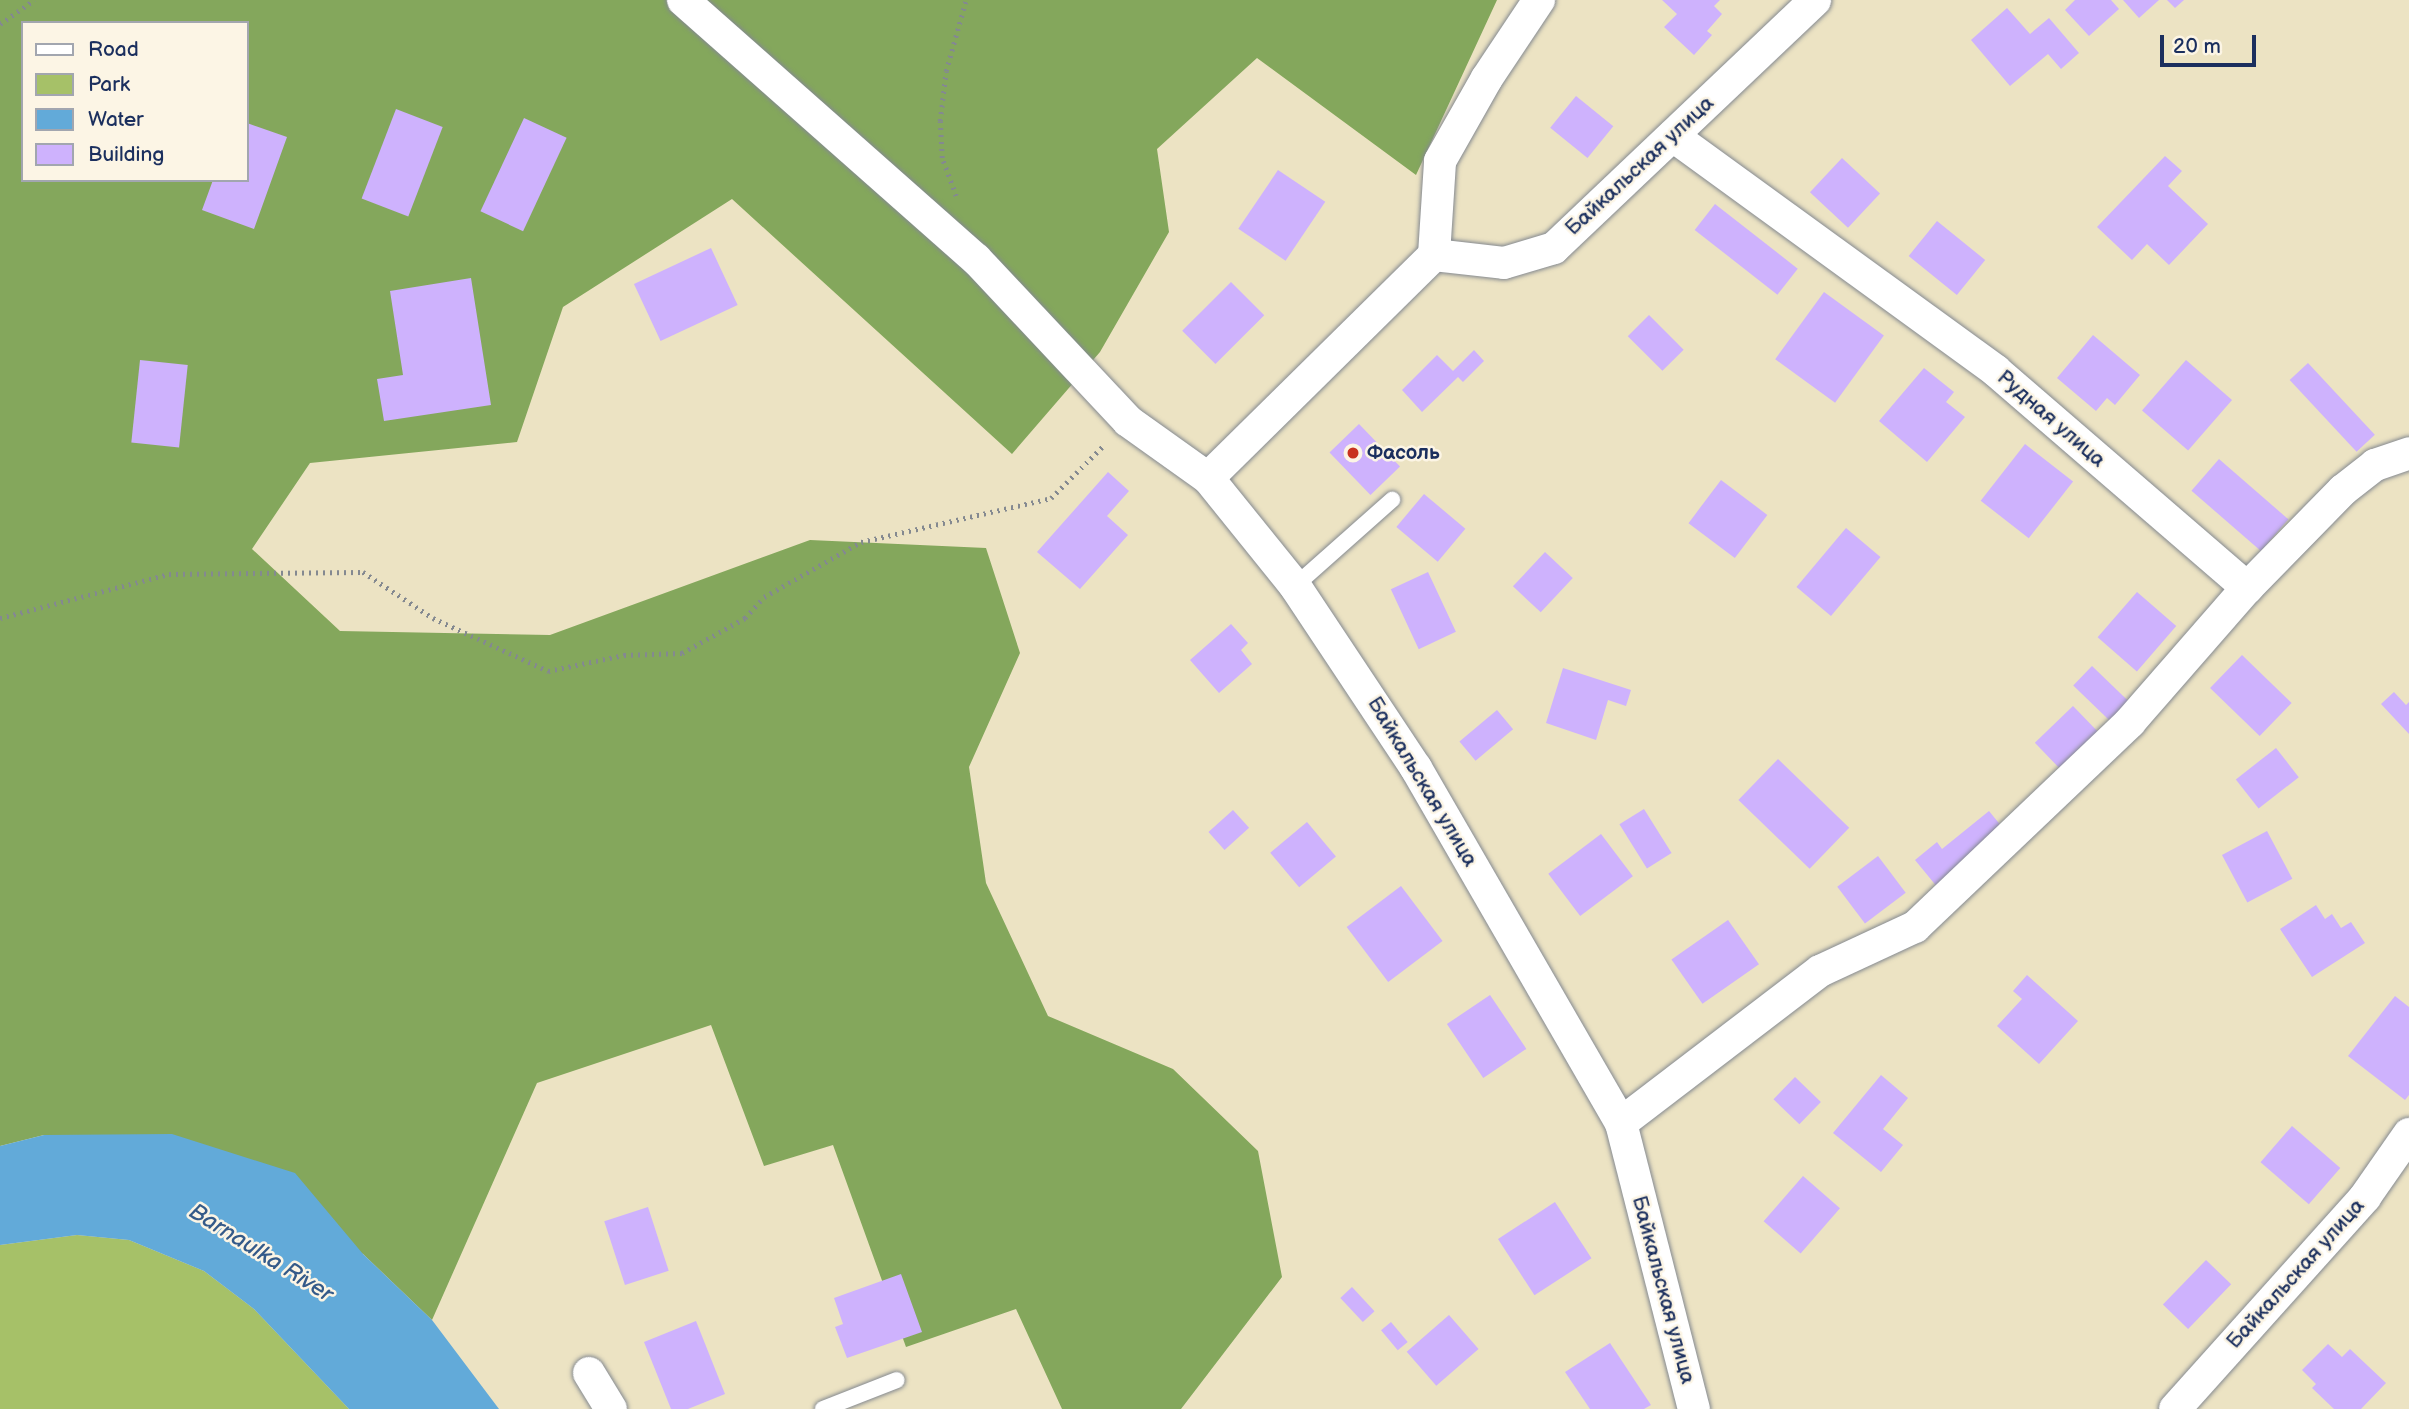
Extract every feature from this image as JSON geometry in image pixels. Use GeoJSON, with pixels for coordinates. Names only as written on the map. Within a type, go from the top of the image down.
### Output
{"type":"FeatureCollection","features":[{"type":"Feature","properties":{"kind":"street","name":"Байкальская улица"},"geometry":{"type":"LineString","coordinates":[[683,0],[976,259],[1128,421],[1208,478],[1296,586],[1416,768],[1621,1123],[1694,1409]]}},
{"type":"Feature","properties":{"kind":"street"},"geometry":{"type":"LineString","coordinates":[[1208,478],[1434,255],[1440,161],[1487,78],[1539,0]]}},
{"type":"Feature","properties":{"kind":"street","name":"Байкальская улица"},"geometry":{"type":"LineString","coordinates":[[1434,255],[1504,263],[1554,248],[1815,0]]}},
{"type":"Feature","properties":{"kind":"street","name":"Рудная улица"},"geometry":{"type":"LineString","coordinates":[[1673,136],[1996,371],[2247,588]]}},
{"type":"Feature","properties":{"kind":"street"},"geometry":{"type":"LineString","coordinates":[[1621,1123],[1820,971],[1915,927],[2130,722],[2247,588],[2343,490],[2375,465],[2409,453]]}},
{"type":"Feature","properties":{"kind":"street","name":"Байкальская улица"},"geometry":{"type":"LineString","coordinates":[[2175,1409],[2365,1197],[2409,1134]]}},
{"type":"Feature","properties":{"kind":"street"},"geometry":{"type":"LineString","coordinates":[[589,1373],[611,1409]]}},
{"type":"Feature","properties":{"kind":"lane"},"geometry":{"type":"LineString","coordinates":[[1296,586],[1392,500]]}},
{"type":"Feature","properties":{"kind":"lane"},"geometry":{"type":"LineString","coordinates":[[823,1409],[897,1381]]}},
{"type":"Feature","properties":{"kind":"path"},"geometry":{"type":"LineString","coordinates":[[0,24],[34,0]]}},
{"type":"Feature","properties":{"kind":"path"},"geometry":{"type":"LineString","coordinates":[[960,209],[942,158],[940,121],[946,71],[966,0]]}},
{"type":"Feature","properties":{"kind":"path"},"geometry":{"type":"LineString","coordinates":[[0,618],[169,574],[363,572],[433,618],[548,671],[624,655],[682,653],[745,618],[764,597],[861,542],[1051,499],[1128,421]]}},
{"type":"Feature","properties":{"kind":"green space"},"geometry":{"type":"Polygon","coordinates":[[[0,0],[1497,0],[1416,175],[1257,58],[1157,149],[1169,232],[1100,352],[1012,454],[732,199],[563,307],[517,442],[310,463],[252,549],[340,631],[550,635],[810,540],[986,548],[1020,653],[969,767],[986,883],[1048,1016],[1173,1069],[1258,1151],[1282,1277],[1181,1409],[1062,1409],[1016,1309],[906,1347],[833,1145],[764,1166],[711,1025],[537,1083],[432,1320],[363,1254],[44,1135],[0,1146],[0,0]]]}},
{"type":"Feature","properties":{"kind":"green space"},"geometry":{"type":"Polygon","coordinates":[[[77,1235],[129,1240],[204,1271],[254,1309],[349,1409],[0,1409],[0,1245],[77,1235]]]}},
{"type":"Feature","properties":{"kind":"water","name":"Barnaulka River"},"geometry":{"type":"Polygon","coordinates":[[[172,1134],[295,1173],[363,1254],[432,1320],[499,1409],[349,1409],[254,1309],[204,1271],[129,1240],[77,1235],[0,1245],[0,1146],[44,1135],[172,1134]]]}},
{"type":"Feature","properties":{"kind":"building"},"geometry":{"type":"Polygon","coordinates":[[[1662,0],[1720,0],[1714,6],[1722,14],[1707,31],[1712,35],[1694,55],[1664,27],[1677,14],[1662,0]]]}},
{"type":"Feature","properties":{"kind":"building"},"geometry":{"type":"Polygon","coordinates":[[[2075,0],[2111,0],[2119,9],[2089,36],[2065,10],[2075,0]]]}},
{"type":"Feature","properties":{"kind":"building"},"geometry":{"type":"Polygon","coordinates":[[[2123,0],[2159,0],[2139,18],[2123,0]]]}},
{"type":"Feature","properties":{"kind":"building"},"geometry":{"type":"Polygon","coordinates":[[[2167,0],[2184,0],[2175,8],[2167,0]]]}},
{"type":"Feature","properties":{"kind":"building"},"geometry":{"type":"Polygon","coordinates":[[[2007,8],[2030,34],[2049,18],[2079,53],[2061,69],[2048,54],[2010,86],[1971,40],[2007,8]]]}},
{"type":"Feature","properties":{"kind":"building"},"geometry":{"type":"Polygon","coordinates":[[[1576,96],[1613,126],[1588,158],[1550,128],[1576,96]]]}},
{"type":"Feature","properties":{"kind":"building"},"geometry":{"type":"Polygon","coordinates":[[[396,109],[443,127],[408,217],[362,199],[396,109]]]}},
{"type":"Feature","properties":{"kind":"building"},"geometry":{"type":"Polygon","coordinates":[[[524,118],[567,138],[523,231],[480,211],[524,118]]]}},
{"type":"Feature","properties":{"kind":"building"},"geometry":{"type":"Polygon","coordinates":[[[248,123],[287,137],[254,229],[202,210],[212,182],[248,182],[248,123]]]}},
{"type":"Feature","properties":{"kind":"building"},"geometry":{"type":"Polygon","coordinates":[[[2165,156],[2182,171],[2168,186],[2208,224],[2169,265],[2147,244],[2132,260],[2097,227],[2165,156]]]}},
{"type":"Feature","properties":{"kind":"building"},"geometry":{"type":"Polygon","coordinates":[[[1842,158],[1880,193],[1848,228],[1810,192],[1842,158]]]}},
{"type":"Feature","properties":{"kind":"building"},"geometry":{"type":"Polygon","coordinates":[[[1278,170],[1325,202],[1286,261],[1238,229],[1278,170]]]}},
{"type":"Feature","properties":{"kind":"building"},"geometry":{"type":"Polygon","coordinates":[[[1715,204],[1798,269],[1777,295],[1695,230],[1715,204]]]}},
{"type":"Feature","properties":{"kind":"building"},"geometry":{"type":"Polygon","coordinates":[[[1937,221],[1985,260],[1957,295],[1909,256],[1937,221]]]}},
{"type":"Feature","properties":{"kind":"building"},"geometry":{"type":"Polygon","coordinates":[[[711,248],[738,305],[661,341],[634,284],[711,248]]]}},
{"type":"Feature","properties":{"kind":"building"},"geometry":{"type":"Polygon","coordinates":[[[471,278],[491,405],[384,421],[377,379],[403,375],[390,291],[471,278]]]}},
{"type":"Feature","properties":{"kind":"building"},"geometry":{"type":"Polygon","coordinates":[[[1231,282],[1264,315],[1215,364],[1182,331],[1231,282]]]}},
{"type":"Feature","properties":{"kind":"building"},"geometry":{"type":"Polygon","coordinates":[[[1824,292],[1884,335],[1835,403],[1775,359],[1824,292]]]}},
{"type":"Feature","properties":{"kind":"building"},"geometry":{"type":"Polygon","coordinates":[[[1649,315],[1684,350],[1662,371],[1628,336],[1649,315]]]}},
{"type":"Feature","properties":{"kind":"building"},"geometry":{"type":"Polygon","coordinates":[[[2093,335],[2140,375],[2115,405],[2107,398],[2096,411],[2057,378],[2093,335]]]}},
{"type":"Feature","properties":{"kind":"building"},"geometry":{"type":"Polygon","coordinates":[[[1474,350],[1484,361],[1463,382],[1458,377],[1422,412],[1402,390],[1437,355],[1453,371],[1474,350]]]}},
{"type":"Feature","properties":{"kind":"building"},"geometry":{"type":"Polygon","coordinates":[[[140,360],[188,365],[179,448],[131,443],[140,360]]]}},
{"type":"Feature","properties":{"kind":"building"},"geometry":{"type":"Polygon","coordinates":[[[2186,360],[2232,400],[2188,451],[2142,411],[2186,360]]]}},
{"type":"Feature","properties":{"kind":"building"},"geometry":{"type":"Polygon","coordinates":[[[2308,363],[2375,435],[2357,452],[2290,380],[2308,363]]]}},
{"type":"Feature","properties":{"kind":"building"},"geometry":{"type":"Polygon","coordinates":[[[1924,368],[1954,392],[1946,402],[1965,417],[1927,462],[1879,421],[1924,368]]]}},
{"type":"Feature","properties":{"kind":"building"},"geometry":{"type":"Polygon","coordinates":[[[1359,424],[1400,466],[1370,495],[1330,452],[1359,424]]]}},
{"type":"Feature","properties":{"kind":"building"},"geometry":{"type":"Polygon","coordinates":[[[2025,444],[2073,482],[2029,538],[1981,501],[2025,444]]]}},
{"type":"Feature","properties":{"kind":"building"},"geometry":{"type":"Polygon","coordinates":[[[2219,459],[2288,519],[2261,551],[2191,491],[2219,459]]]}},
{"type":"Feature","properties":{"kind":"building"},"geometry":{"type":"Polygon","coordinates":[[[1108,472],[1129,491],[1107,516],[1128,535],[1080,589],[1037,552],[1108,472]]]}},
{"type":"Feature","properties":{"kind":"building"},"geometry":{"type":"Polygon","coordinates":[[[1721,480],[1767,515],[1735,558],[1689,523],[1721,480]]]}},
{"type":"Feature","properties":{"kind":"building"},"geometry":{"type":"Polygon","coordinates":[[[1424,494],[1465,529],[1438,562],[1396,527],[1424,494]]]}},
{"type":"Feature","properties":{"kind":"building"},"geometry":{"type":"Polygon","coordinates":[[[1846,528],[1880,557],[1831,616],[1797,587],[1846,528]]]}},
{"type":"Feature","properties":{"kind":"building"},"geometry":{"type":"Polygon","coordinates":[[[1545,552],[1573,578],[1541,612],[1513,586],[1545,552]]]}},
{"type":"Feature","properties":{"kind":"building"},"geometry":{"type":"Polygon","coordinates":[[[1428,572],[1456,632],[1419,649],[1391,589],[1428,572]]]}},
{"type":"Feature","properties":{"kind":"building"},"geometry":{"type":"Polygon","coordinates":[[[2137,592],[2176,626],[2137,671],[2098,637],[2137,592]]]}},
{"type":"Feature","properties":{"kind":"building"},"geometry":{"type":"Polygon","coordinates":[[[1231,624],[1248,643],[1241,650],[1252,664],[1219,693],[1190,660],[1231,624]]]}},
{"type":"Feature","properties":{"kind":"building"},"geometry":{"type":"Polygon","coordinates":[[[2242,655],[2292,703],[2260,736],[2210,688],[2242,655]]]}},
{"type":"Feature","properties":{"kind":"building"},"geometry":{"type":"Polygon","coordinates":[[[2092,666],[2130,703],[2111,722],[2073,685],[2092,666]]]}},
{"type":"Feature","properties":{"kind":"building"},"geometry":{"type":"Polygon","coordinates":[[[1563,668],[1631,690],[1626,706],[1608,700],[1596,740],[1546,723],[1563,668]]]}},
{"type":"Feature","properties":{"kind":"building"},"geometry":{"type":"Polygon","coordinates":[[[2394,692],[2406,705],[2409,702],[2409,734],[2381,704],[2394,692]]]}},
{"type":"Feature","properties":{"kind":"building"},"geometry":{"type":"Polygon","coordinates":[[[2073,706],[2100,734],[2062,771],[2035,743],[2073,706]]]}},
{"type":"Feature","properties":{"kind":"building"},"geometry":{"type":"Polygon","coordinates":[[[1497,710],[1513,729],[1476,761],[1459,741],[1497,710]]]}},
{"type":"Feature","properties":{"kind":"building"},"geometry":{"type":"Polygon","coordinates":[[[2276,748],[2299,777],[2259,809],[2236,779],[2276,748]]]}},
{"type":"Feature","properties":{"kind":"building"},"geometry":{"type":"Polygon","coordinates":[[[1778,759],[1849,828],[1810,869],[1738,800],[1778,759]]]}},
{"type":"Feature","properties":{"kind":"building"},"geometry":{"type":"Polygon","coordinates":[[[1644,809],[1672,853],[1647,868],[1619,824],[1644,809]]]}},
{"type":"Feature","properties":{"kind":"building"},"geometry":{"type":"Polygon","coordinates":[[[1233,810],[1249,828],[1225,850],[1208,832],[1233,810]]]}},
{"type":"Feature","properties":{"kind":"building"},"geometry":{"type":"Polygon","coordinates":[[[1989,811],[2007,833],[1938,888],[1915,860],[1937,842],[1942,849],[1989,811]]]}},
{"type":"Feature","properties":{"kind":"building"},"geometry":{"type":"Polygon","coordinates":[[[1307,822],[1336,856],[1299,887],[1270,853],[1307,822]]]}},
{"type":"Feature","properties":{"kind":"building"},"geometry":{"type":"Polygon","coordinates":[[[2267,831],[2292,879],[2247,903],[2222,855],[2267,831]]]}},
{"type":"Feature","properties":{"kind":"building"},"geometry":{"type":"Polygon","coordinates":[[[1601,834],[1633,876],[1580,916],[1548,874],[1601,834]]]}},
{"type":"Feature","properties":{"kind":"building"},"geometry":{"type":"Polygon","coordinates":[[[1878,856],[1906,893],[1865,923],[1837,887],[1878,856]]]}},
{"type":"Feature","properties":{"kind":"building"},"geometry":{"type":"Polygon","coordinates":[[[1401,886],[1443,941],[1388,982],[1347,927],[1401,886]]]}},
{"type":"Feature","properties":{"kind":"building"},"geometry":{"type":"Polygon","coordinates":[[[2316,905],[2325,919],[2332,914],[2341,928],[2351,922],[2365,943],[2312,977],[2280,929],[2316,905]]]}},
{"type":"Feature","properties":{"kind":"building"},"geometry":{"type":"Polygon","coordinates":[[[1728,920],[1759,964],[1702,1004],[1671,960],[1728,920]]]}},
{"type":"Feature","properties":{"kind":"building"},"geometry":{"type":"Polygon","coordinates":[[[2027,975],[2078,1021],[2039,1064],[1997,1026],[2022,999],[2013,991],[2027,975]]]}},
{"type":"Feature","properties":{"kind":"building"},"geometry":{"type":"Polygon","coordinates":[[[1490,995],[1526,1049],[1483,1078],[1447,1024],[1490,995]]]}},
{"type":"Feature","properties":{"kind":"building"},"geometry":{"type":"Polygon","coordinates":[[[2395,996],[2409,1007],[2409,1095],[2405,1100],[2348,1056],[2395,996]]]}},
{"type":"Feature","properties":{"kind":"building"},"geometry":{"type":"Polygon","coordinates":[[[1881,1075],[1908,1098],[1883,1129],[1903,1145],[1881,1172],[1833,1133],[1881,1075]]]}},
{"type":"Feature","properties":{"kind":"building"},"geometry":{"type":"Polygon","coordinates":[[[1795,1077],[1821,1102],[1799,1124],[1773,1099],[1795,1077]]]}},
{"type":"Feature","properties":{"kind":"building"},"geometry":{"type":"Polygon","coordinates":[[[2292,1126],[2340,1168],[2309,1204],[2261,1162],[2292,1126]]]}},
{"type":"Feature","properties":{"kind":"building"},"geometry":{"type":"Polygon","coordinates":[[[1803,1176],[1840,1208],[1801,1253],[1764,1221],[1803,1176]]]}},
{"type":"Feature","properties":{"kind":"building"},"geometry":{"type":"Polygon","coordinates":[[[1555,1202],[1591,1258],[1534,1295],[1498,1239],[1555,1202]]]}},
{"type":"Feature","properties":{"kind":"building"},"geometry":{"type":"Polygon","coordinates":[[[648,1207],[669,1271],[625,1285],[604,1221],[648,1207]]]}},
{"type":"Feature","properties":{"kind":"building"},"geometry":{"type":"Polygon","coordinates":[[[2206,1260],[2231,1284],[2188,1329],[2163,1305],[2206,1260]]]}},
{"type":"Feature","properties":{"kind":"building"},"geometry":{"type":"Polygon","coordinates":[[[901,1274],[922,1332],[847,1358],[835,1327],[843,1324],[834,1298],[901,1274]]]}},
{"type":"Feature","properties":{"kind":"building"},"geometry":{"type":"Polygon","coordinates":[[[1352,1287],[1375,1311],[1363,1322],[1340,1298],[1352,1287]]]}},
{"type":"Feature","properties":{"kind":"building"},"geometry":{"type":"Polygon","coordinates":[[[1449,1315],[1479,1349],[1436,1386],[1407,1352],[1449,1315]]]}},
{"type":"Feature","properties":{"kind":"building"},"geometry":{"type":"Polygon","coordinates":[[[696,1321],[725,1394],[688,1409],[671,1409],[644,1342],[696,1321]]]}},
{"type":"Feature","properties":{"kind":"building"},"geometry":{"type":"Polygon","coordinates":[[[1391,1322],[1408,1342],[1398,1350],[1381,1330],[1391,1322]]]}},
{"type":"Feature","properties":{"kind":"building"},"geometry":{"type":"Polygon","coordinates":[[[1610,1343],[1651,1405],[1644,1409],[1590,1409],[1565,1372],[1610,1343]]]}},
{"type":"Feature","properties":{"kind":"building"},"geometry":{"type":"Polygon","coordinates":[[[2328,1344],[2342,1357],[2350,1349],[2386,1383],[2361,1409],[2334,1409],[2312,1388],[2316,1384],[2302,1370],[2328,1344]]]}},
{"type":"Feature","properties":{"kind":"place","name":"Фасоль"},"geometry":{"type":"Point","coordinates":[1353,453]}}]}
